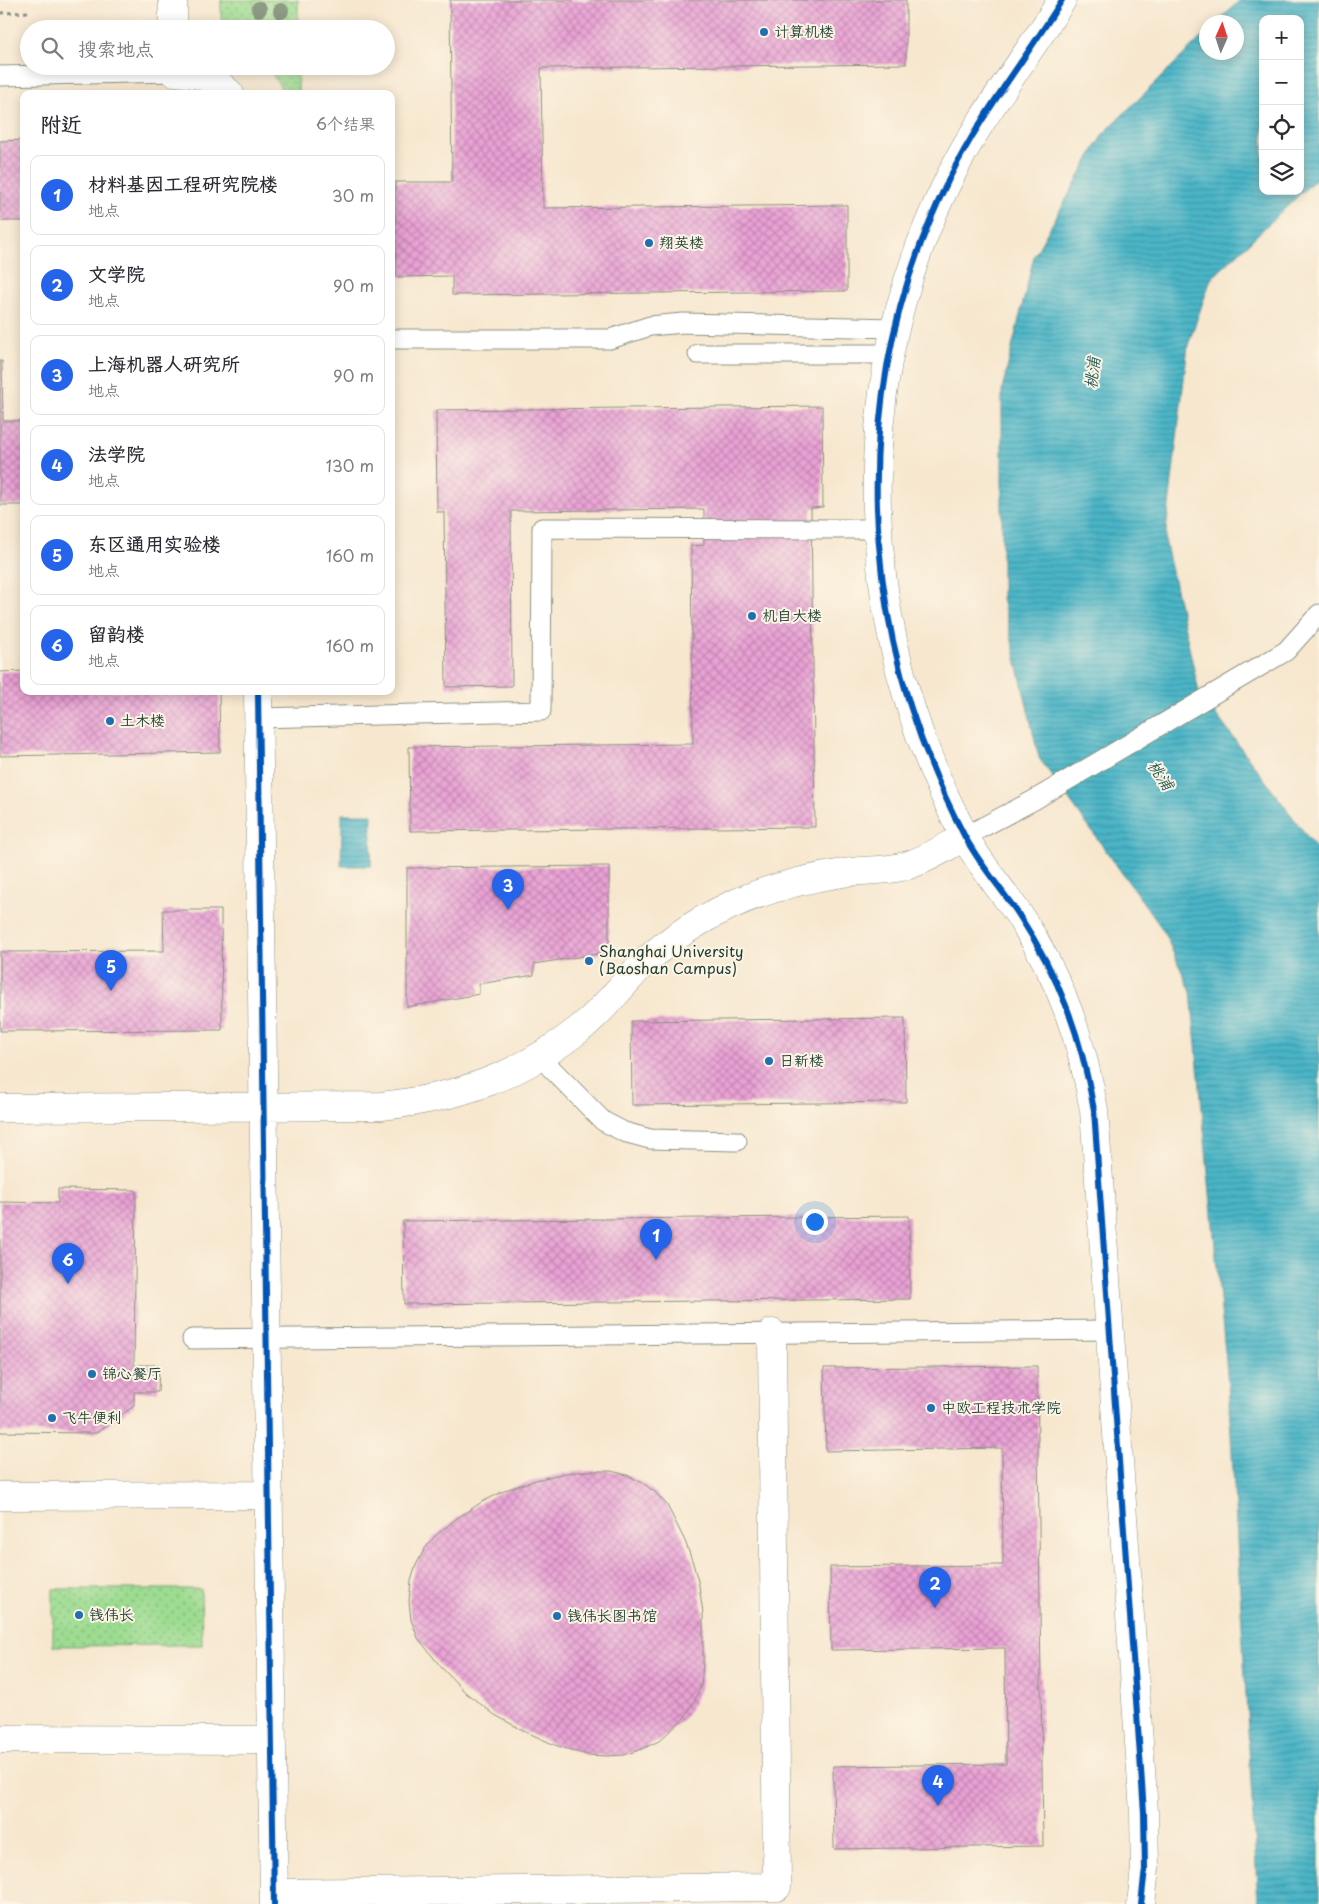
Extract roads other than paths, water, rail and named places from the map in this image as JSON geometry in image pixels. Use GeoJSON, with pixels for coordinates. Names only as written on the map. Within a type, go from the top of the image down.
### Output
{"type":"FeatureCollection","features":[{"type":"Feature","properties":{"kind":"street"},"geometry":{"type":"LineString","coordinates":[[173,0],[173,20]]}},
{"type":"Feature","properties":{"kind":"street"},"geometry":{"type":"LineString","coordinates":[[1062,0],[978,128],[950,178],[926,230],[909,279],[885,378],[876,481],[882,583],[890,632],[917,728],[964,837],[1037,942],[1055,976],[1080,1042],[1094,1110],[1144,1812],[1145,1869],[1141,1904]]}},
{"type":"Feature","properties":{"kind":"street"},"geometry":{"type":"LineString","coordinates":[[202,75],[213,80],[225,90]]}},
{"type":"Feature","properties":{"kind":"street"},"geometry":{"type":"LineString","coordinates":[[258,695],[274,1899],[777,1887],[772,1333]]}},
{"type":"Feature","properties":{"kind":"street"},"geometry":{"type":"LineString","coordinates":[[0,1108],[381,1106],[419,1102],[456,1094],[485,1084],[513,1071],[582,1027],[614,997],[638,969],[665,945],[695,924],[728,906],[805,880],[845,872],[882,870],[913,864],[964,837]]}},
{"type":"Feature","properties":{"kind":"street"},"geometry":{"type":"LineString","coordinates":[[0,1496],[269,1495]]}},
{"type":"Feature","properties":{"kind":"street"},"geometry":{"type":"LineString","coordinates":[[0,1739],[272,1740]]}},
{"type":"Feature","properties":{"kind":"lane"},"geometry":{"type":"LineString","coordinates":[[0,76],[25,75]]}},
{"type":"Feature","properties":{"kind":"lane"},"geometry":{"type":"LineString","coordinates":[[395,338],[610,339],[650,326],[683,323],[893,341]]}},
{"type":"Feature","properties":{"kind":"lane"},"geometry":{"type":"LineString","coordinates":[[698,354],[893,341]]}},
{"type":"Feature","properties":{"kind":"lane"},"geometry":{"type":"LineString","coordinates":[[258,718],[541,710],[542,528],[878,529]]}},
{"type":"Feature","properties":{"kind":"lane"},"geometry":{"type":"LineString","coordinates":[[964,837],[1034,800],[1286,651],[1319,614]]}},
{"type":"Feature","properties":{"kind":"lane"},"geometry":{"type":"LineString","coordinates":[[539,1056],[603,1121],[624,1132],[650,1139],[736,1141]]}},
{"type":"Feature","properties":{"kind":"lane"},"geometry":{"type":"LineString","coordinates":[[192,1339],[1109,1330]]}},
{"type":"Feature","properties":{"kind":"water","name":"桃浦"},"geometry":{"type":"Polygon","coordinates":[[[1240,0],[1319,0],[1319,176],[1304,190],[1304,15],[1259,15],[1259,195],[1299,195],[1211,279],[1188,345],[1165,540],[1199,692],[1319,852],[1319,1904],[1258,1904],[1228,1384],[1191,992],[1163,930],[1039,758],[1002,598],[1002,390],[1034,256],[1103,134],[1199,40],[1199,60],[1244,60],[1244,15],[1224,15],[1240,0]]]}},
{"type":"Feature","properties":{"kind":"water"},"geometry":{"type":"Polygon","coordinates":[[[342,814],[372,814],[371,866],[341,866],[342,814]]]}},
{"type":"Feature","properties":{"kind":"place","name":"计算机楼"},"geometry":{"type":"Point","coordinates":[764,32]}},
{"type":"Feature","properties":{"kind":"place","name":"翔英楼"},"geometry":{"type":"Point","coordinates":[649,243]}},
{"type":"Feature","properties":{"kind":"place","name":"机自大楼"},"geometry":{"type":"Point","coordinates":[752,616]}},
{"type":"Feature","properties":{"kind":"place","name":"土木楼"},"geometry":{"type":"Point","coordinates":[110,721]}},
{"type":"Feature","properties":{"kind":"place","name":"上海机器人研究所"},"geometry":{"type":"Point","coordinates":[508,910]}},
{"type":"Feature","properties":{"kind":"place","name":"Shanghai University (Baoshan Campus)"},"geometry":{"type":"Point","coordinates":[589,961]}},
{"type":"Feature","properties":{"kind":"place","name":"东区通用实验楼"},"geometry":{"type":"Point","coordinates":[111,991]}},
{"type":"Feature","properties":{"kind":"place","name":"日新楼"},"geometry":{"type":"Point","coordinates":[769,1061]}},
{"type":"Feature","properties":{"kind":"place","name":"材料基因工程研究院楼"},"geometry":{"type":"Point","coordinates":[656,1260]}},
{"type":"Feature","properties":{"kind":"place","name":"留韵楼"},"geometry":{"type":"Point","coordinates":[68,1284]}},
{"type":"Feature","properties":{"kind":"place","name":"锦心餐厅"},"geometry":{"type":"Point","coordinates":[92,1374]}},
{"type":"Feature","properties":{"kind":"place","name":"中欧工程技术学院"},"geometry":{"type":"Point","coordinates":[931,1408]}},
{"type":"Feature","properties":{"kind":"place","name":"飞牛便利"},"geometry":{"type":"Point","coordinates":[52,1418]}},
{"type":"Feature","properties":{"kind":"place","name":"文学院"},"geometry":{"type":"Point","coordinates":[935,1608]}},
{"type":"Feature","properties":{"kind":"place","name":"钱伟长"},"geometry":{"type":"Point","coordinates":[79,1615]}},
{"type":"Feature","properties":{"kind":"place","name":"钱伟长图书馆"},"geometry":{"type":"Point","coordinates":[557,1616]}},
{"type":"Feature","properties":{"kind":"place","name":"法学院"},"geometry":{"type":"Point","coordinates":[938,1806]}}]}
